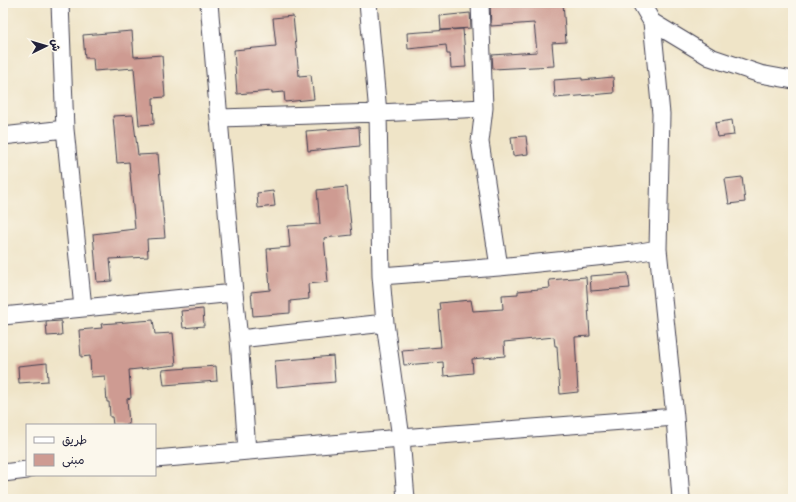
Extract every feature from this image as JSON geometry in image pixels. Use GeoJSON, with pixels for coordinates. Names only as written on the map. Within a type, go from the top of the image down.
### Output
{"type":"FeatureCollection","features":[{"type":"Feature","properties":{"kind":"street"},"geometry":{"type":"LineString","coordinates":[[60,3],[65,129],[83,308]]}},
{"type":"Feature","properties":{"kind":"street"},"geometry":{"type":"LineString","coordinates":[[209,3],[234,293],[240,339],[247,451]]}},
{"type":"Feature","properties":{"kind":"street"},"geometry":{"type":"LineString","coordinates":[[368,3],[378,113],[381,276],[385,323],[401,438],[406,499]]}},
{"type":"Feature","properties":{"kind":"street"},"geometry":{"type":"LineString","coordinates":[[480,3],[484,108],[480,142],[499,267]]}},
{"type":"Feature","properties":{"kind":"street"},"geometry":{"type":"LineString","coordinates":[[641,3],[652,22],[661,114],[658,249],[675,417],[681,499]]}},
{"type":"Feature","properties":{"kind":"street"},"geometry":{"type":"LineString","coordinates":[[652,22],[710,57],[760,74],[793,80]]}},
{"type":"Feature","properties":{"kind":"street"},"geometry":{"type":"LineString","coordinates":[[219,118],[484,108]]}},
{"type":"Feature","properties":{"kind":"street"},"geometry":{"type":"LineString","coordinates":[[3,136],[65,129]]}},
{"type":"Feature","properties":{"kind":"street"},"geometry":{"type":"LineString","coordinates":[[381,276],[499,267],[634,253],[658,249]]}},
{"type":"Feature","properties":{"kind":"street"},"geometry":{"type":"LineString","coordinates":[[3,316],[234,293]]}},
{"type":"Feature","properties":{"kind":"street"},"geometry":{"type":"LineString","coordinates":[[240,339],[385,323]]}},
{"type":"Feature","properties":{"kind":"street"},"geometry":{"type":"LineString","coordinates":[[156,459],[675,417]]}},
{"type":"Feature","properties":{"kind":"street"},"geometry":{"type":"LineString","coordinates":[[3,472],[26,470]]}},
{"type":"Feature","properties":{"kind":"building"},"geometry":{"type":"Polygon","coordinates":[[[563,3],[566,42],[552,43],[554,66],[493,69],[492,55],[537,52],[534,23],[491,26],[490,4],[563,3]]]}},
{"type":"Feature","properties":{"kind":"building"},"geometry":{"type":"Polygon","coordinates":[[[470,13],[471,28],[441,30],[440,16],[470,13]]]}},
{"type":"Feature","properties":{"kind":"building"},"geometry":{"type":"Polygon","coordinates":[[[293,16],[299,76],[311,75],[314,99],[285,102],[284,92],[272,93],[272,91],[237,94],[234,50],[276,46],[273,18],[293,16]]]}},
{"type":"Feature","properties":{"kind":"building"},"geometry":{"type":"Polygon","coordinates":[[[463,29],[466,67],[451,68],[450,54],[447,54],[446,45],[408,49],[407,33],[463,29]]]}},
{"type":"Feature","properties":{"kind":"building"},"geometry":{"type":"Polygon","coordinates":[[[132,31],[134,57],[162,55],[165,97],[153,98],[154,124],[139,125],[134,68],[94,71],[93,58],[85,58],[83,35],[132,31]]]}},
{"type":"Feature","properties":{"kind":"building"},"geometry":{"type":"Polygon","coordinates":[[[613,77],[614,93],[555,98],[554,80],[582,78],[582,80],[613,77]]]}},
{"type":"Feature","properties":{"kind":"building"},"geometry":{"type":"Polygon","coordinates":[[[133,115],[138,155],[158,154],[165,238],[147,239],[148,257],[110,259],[112,281],[97,282],[93,234],[135,229],[129,162],[117,163],[113,116],[133,115]]]}},
{"type":"Feature","properties":{"kind":"building"},"geometry":{"type":"Polygon","coordinates":[[[732,120],[734,135],[717,137],[715,123],[732,120]]]}},
{"type":"Feature","properties":{"kind":"building"},"geometry":{"type":"Polygon","coordinates":[[[359,127],[360,146],[308,151],[306,131],[359,127]]]}},
{"type":"Feature","properties":{"kind":"building"},"geometry":{"type":"Polygon","coordinates":[[[526,136],[528,154],[513,156],[511,137],[526,136]]]}},
{"type":"Feature","properties":{"kind":"building"},"geometry":{"type":"Polygon","coordinates":[[[742,177],[745,202],[729,204],[725,179],[742,177]]]}},
{"type":"Feature","properties":{"kind":"building"},"geometry":{"type":"Polygon","coordinates":[[[347,187],[352,235],[324,238],[328,282],[308,284],[309,299],[290,301],[290,313],[253,316],[251,292],[270,290],[267,249],[290,247],[288,226],[320,224],[317,190],[347,187]]]}},
{"type":"Feature","properties":{"kind":"building"},"geometry":{"type":"Polygon","coordinates":[[[273,191],[275,206],[258,208],[257,193],[273,191]]]}},
{"type":"Feature","properties":{"kind":"building"},"geometry":{"type":"Polygon","coordinates":[[[628,273],[630,288],[591,291],[590,276],[628,273]]]}},
{"type":"Feature","properties":{"kind":"building"},"geometry":{"type":"Polygon","coordinates":[[[586,277],[590,336],[575,337],[578,392],[560,394],[557,346],[555,346],[554,337],[504,342],[505,356],[472,359],[473,373],[444,376],[443,362],[404,365],[402,350],[441,347],[438,310],[440,309],[439,303],[471,300],[473,311],[503,309],[502,295],[518,294],[518,291],[550,288],[549,280],[586,277]]]}},
{"type":"Feature","properties":{"kind":"building"},"geometry":{"type":"Polygon","coordinates":[[[203,309],[204,326],[183,328],[181,311],[203,309]]]}},
{"type":"Feature","properties":{"kind":"building"},"geometry":{"type":"Polygon","coordinates":[[[153,320],[155,334],[173,333],[176,365],[129,370],[131,398],[127,399],[129,424],[113,424],[112,417],[110,417],[109,402],[107,402],[105,376],[91,377],[90,356],[81,357],[79,330],[102,328],[101,324],[153,320]]]}},
{"type":"Feature","properties":{"kind":"building"},"geometry":{"type":"Polygon","coordinates":[[[61,321],[62,335],[47,336],[46,322],[61,321]]]}},
{"type":"Feature","properties":{"kind":"building"},"geometry":{"type":"Polygon","coordinates":[[[333,356],[335,382],[277,387],[275,361],[333,356]]]}},
{"type":"Feature","properties":{"kind":"building"},"geometry":{"type":"Polygon","coordinates":[[[47,363],[48,381],[19,383],[18,366],[47,363]]]}},
{"type":"Feature","properties":{"kind":"building"},"geometry":{"type":"Polygon","coordinates":[[[216,366],[217,381],[164,385],[162,370],[216,366]]]}}]}
